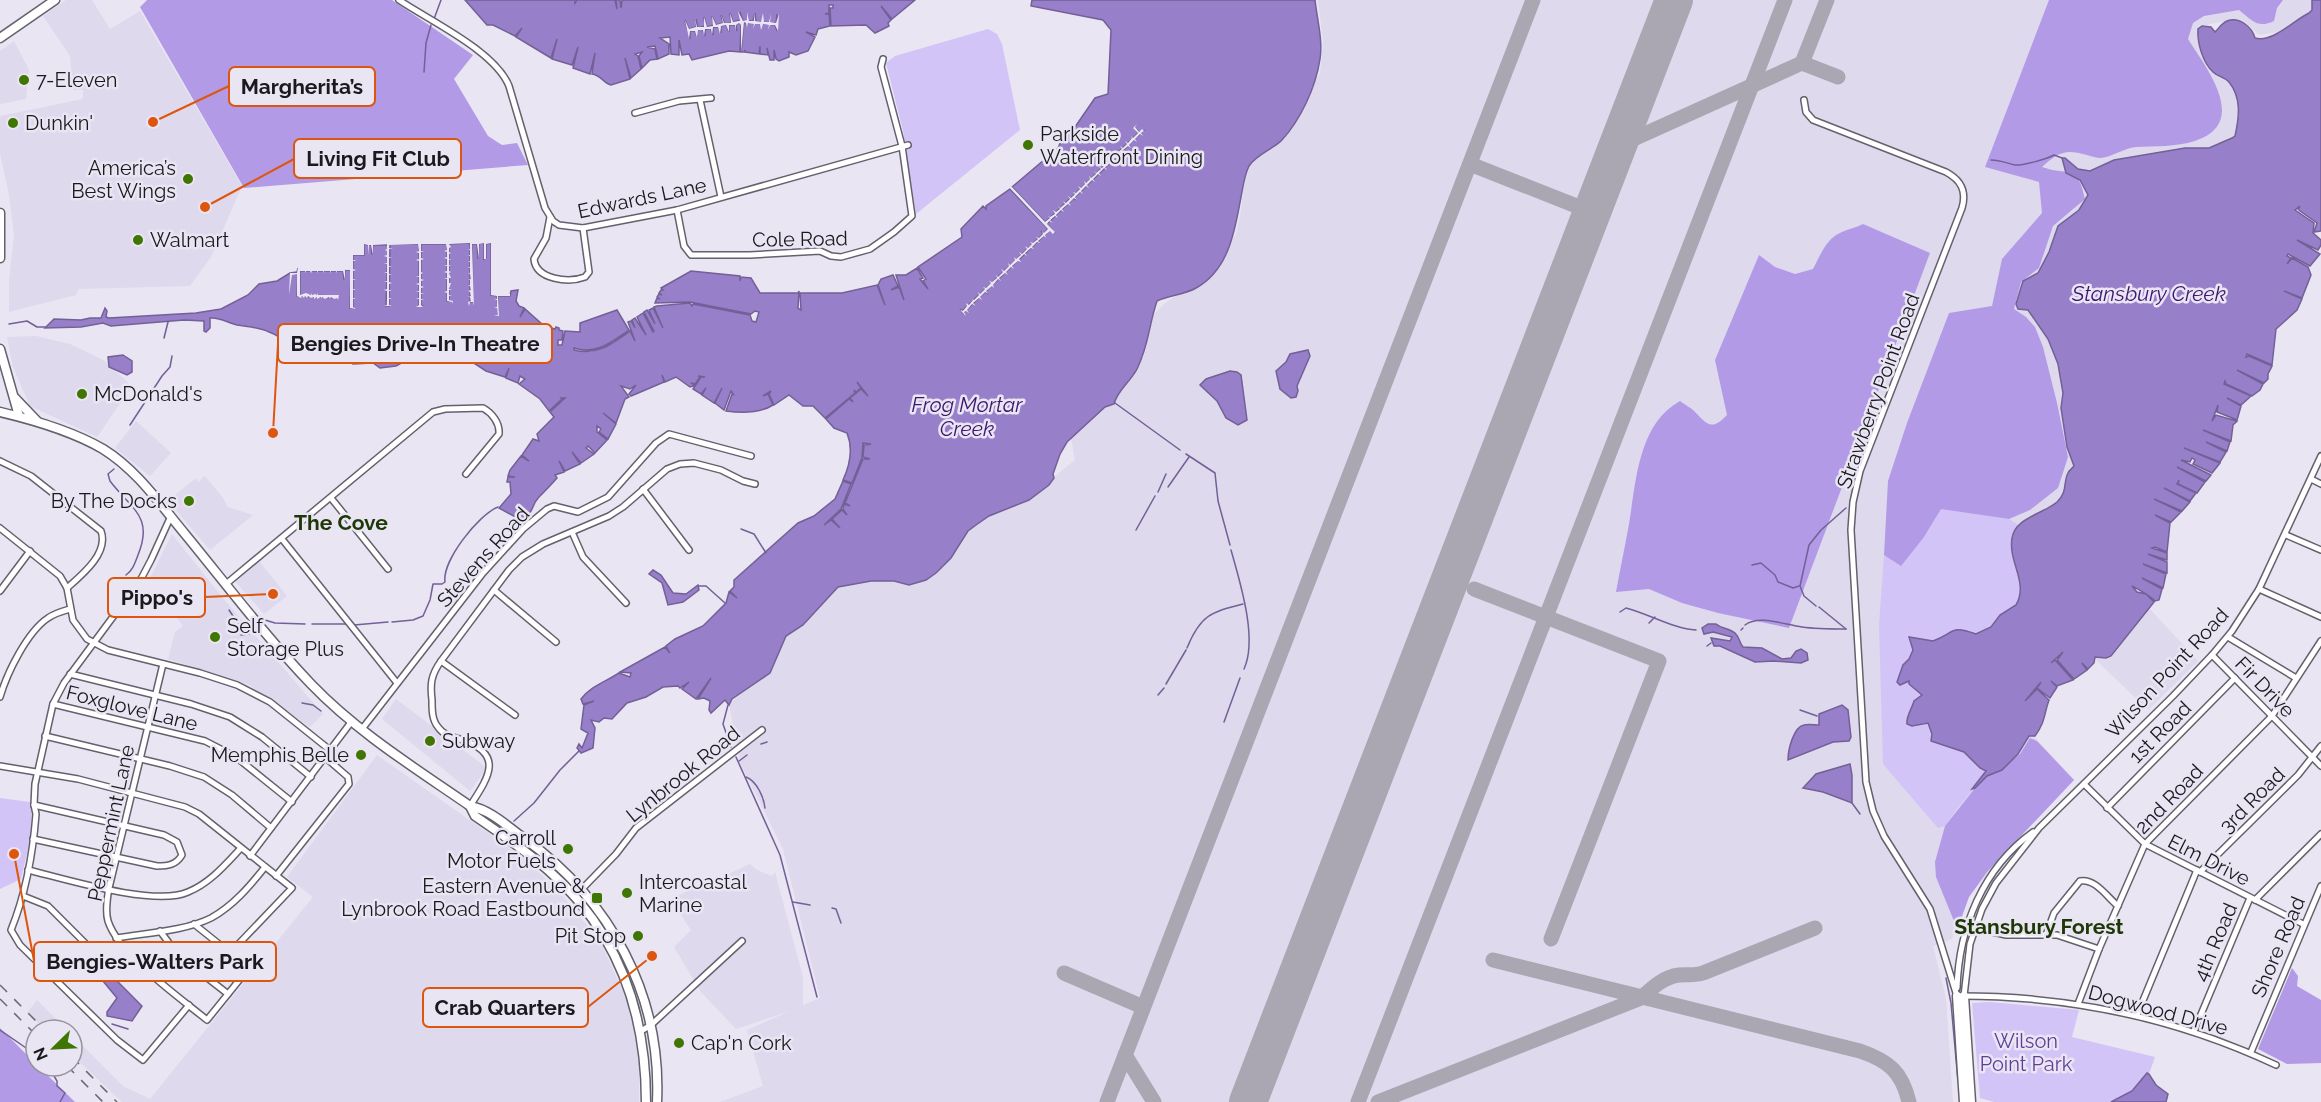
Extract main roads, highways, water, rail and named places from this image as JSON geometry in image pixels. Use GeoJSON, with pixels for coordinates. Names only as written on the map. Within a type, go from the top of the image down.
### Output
{"type":"FeatureCollection","features":[{"type":"Feature","properties":{"kind":"main road"},"geometry":{"type":"LineString","coordinates":[[0,38],[55,0]]}},
{"type":"Feature","properties":{"kind":"main road"},"geometry":{"type":"LineString","coordinates":[[0,213],[0,258]]}},
{"type":"Feature","properties":{"kind":"main road"},"geometry":{"type":"LineString","coordinates":[[0,349],[19,416]]}},
{"type":"Feature","properties":{"kind":"main road"},"geometry":{"type":"LineString","coordinates":[[13,396],[0,410],[78,437],[111,455],[137,477],[311,684],[352,722],[470,806],[481,808],[532,844],[567,873],[582,889],[609,923],[628,958],[642,992],[651,1025],[656,1061],[657,1102]]}},
{"type":"Feature","properties":{"kind":"main road"},"geometry":{"type":"LineString","coordinates":[[13,396],[40,423]]}},
{"type":"Feature","properties":{"kind":"main road"},"geometry":{"type":"LineString","coordinates":[[470,806],[475,816],[532,857],[574,896],[591,917],[612,951],[628,985],[641,1031],[646,1102]]}},
{"type":"Feature","properties":{"kind":"main road","name":"Wilson Point Road"},"geometry":{"type":"LineString","coordinates":[[1964,1102],[1960,996],[1971,1102]]}},
{"type":"Feature","properties":{"kind":"water"},"geometry":{"type":"Polygon","coordinates":[[[465,0],[575,0],[575,3],[577,0],[615,0],[617,9],[616,0],[620,0],[621,8],[622,0],[915,0],[892,19],[881,6],[891,20],[888,23],[889,26],[875,33],[866,25],[831,26],[830,8],[833,8],[833,5],[829,5],[829,13],[825,14],[829,14],[830,26],[818,29],[816,35],[806,32],[815,37],[808,51],[796,55],[789,52],[789,57],[779,61],[776,59],[774,50],[774,60],[770,60],[767,48],[768,55],[760,54],[760,46],[759,54],[745,52],[745,50],[741,52],[744,22],[747,28],[748,22],[775,25],[777,31],[777,14],[776,23],[756,22],[755,13],[753,21],[743,21],[740,12],[740,20],[733,22],[730,13],[731,23],[725,24],[721,15],[723,23],[716,25],[712,16],[714,25],[707,27],[704,17],[705,26],[698,28],[696,19],[696,27],[689,29],[685,20],[690,39],[690,31],[695,31],[697,37],[697,30],[702,29],[705,36],[705,30],[710,28],[713,35],[713,27],[718,27],[721,33],[721,26],[726,25],[729,32],[729,25],[735,25],[737,31],[736,25],[739,23],[741,25],[740,52],[729,51],[692,60],[689,54],[682,55],[679,40],[679,55],[671,54],[670,37],[660,38],[669,44],[669,54],[658,59],[655,46],[647,47],[655,49],[657,59],[650,60],[642,68],[639,56],[642,52],[635,54],[638,56],[641,69],[631,78],[625,58],[630,79],[611,85],[592,74],[595,53],[590,74],[573,68],[578,47],[572,65],[552,59],[557,39],[551,58],[516,37],[522,28],[515,36],[493,25],[487,25],[465,0]]]}},
{"type":"Feature","properties":{"kind":"water","name":"Frog Mortar Creek"},"geometry":{"type":"Polygon","coordinates":[[[1032,0],[1315,0],[1321,44],[1315,81],[1301,114],[1288,133],[1249,166],[1233,236],[1223,260],[1216,271],[1196,288],[1157,301],[1144,351],[1134,373],[1114,404],[1105,407],[1067,442],[1060,454],[1053,474],[1054,478],[1049,485],[1029,500],[989,516],[968,531],[951,558],[926,580],[909,585],[894,581],[871,581],[838,587],[803,625],[786,636],[770,673],[732,699],[729,705],[725,700],[711,713],[710,701],[704,698],[698,699],[711,678],[696,699],[682,689],[689,682],[680,688],[678,686],[663,687],[646,697],[627,703],[612,719],[604,718],[599,722],[591,720],[595,728],[593,748],[581,753],[577,748],[579,744],[582,748],[588,733],[581,729],[584,705],[594,701],[583,704],[581,699],[594,687],[619,673],[630,677],[631,673],[620,672],[665,647],[670,653],[666,646],[675,639],[703,626],[726,603],[729,592],[737,598],[730,591],[734,587],[734,580],[798,523],[814,516],[835,499],[843,481],[851,484],[841,509],[824,525],[831,520],[840,528],[832,519],[842,510],[847,515],[843,509],[844,504],[850,506],[845,503],[863,459],[870,459],[863,457],[864,445],[871,444],[863,443],[862,458],[852,483],[843,480],[850,456],[849,439],[847,433],[834,428],[826,419],[849,399],[853,402],[850,398],[861,389],[868,396],[857,382],[861,388],[856,392],[854,390],[855,393],[825,418],[813,406],[803,406],[789,395],[774,405],[769,394],[771,391],[763,396],[768,394],[773,405],[768,408],[750,412],[726,411],[732,394],[734,395],[731,391],[724,410],[715,403],[722,388],[714,403],[702,395],[706,388],[701,394],[693,389],[701,377],[705,377],[698,376],[700,377],[695,384],[691,383],[694,385],[690,387],[676,377],[665,382],[662,375],[664,382],[631,396],[629,394],[636,385],[630,389],[621,386],[629,397],[625,399],[616,423],[603,413],[616,424],[608,439],[599,432],[601,429],[597,426],[597,432],[607,440],[595,453],[588,446],[586,448],[594,454],[581,463],[572,452],[580,464],[565,471],[559,461],[564,472],[555,475],[557,478],[536,500],[530,513],[519,519],[499,508],[511,494],[510,482],[507,482],[508,477],[515,477],[508,476],[510,470],[521,456],[529,461],[522,455],[533,439],[539,441],[537,434],[554,417],[550,412],[565,398],[561,398],[549,411],[540,399],[519,384],[525,379],[520,376],[518,383],[506,378],[509,368],[505,377],[486,371],[469,360],[473,350],[468,360],[458,355],[434,355],[433,348],[432,355],[415,354],[415,358],[396,366],[380,368],[373,363],[353,364],[330,344],[307,342],[303,346],[298,346],[265,330],[214,318],[210,318],[210,328],[206,332],[204,321],[184,320],[45,328],[54,319],[101,318],[105,308],[106,317],[109,318],[196,313],[221,309],[248,295],[259,284],[277,281],[290,273],[297,272],[298,268],[297,296],[334,298],[338,296],[300,295],[300,271],[343,271],[344,280],[345,270],[351,270],[350,308],[353,308],[353,255],[364,255],[364,244],[371,245],[372,255],[373,245],[388,245],[386,306],[389,306],[390,244],[419,244],[419,306],[423,306],[421,305],[421,244],[447,244],[447,301],[449,301],[449,244],[470,243],[470,302],[473,302],[472,244],[477,244],[478,259],[479,243],[484,243],[484,259],[486,258],[486,244],[491,243],[491,295],[497,296],[498,311],[498,296],[510,296],[511,291],[518,290],[516,301],[524,308],[520,317],[525,309],[543,325],[541,331],[544,326],[559,328],[563,331],[562,340],[558,340],[558,345],[562,345],[565,331],[580,332],[580,323],[617,310],[629,330],[597,349],[574,348],[574,350],[590,351],[604,348],[630,331],[635,341],[628,322],[631,321],[635,328],[632,320],[635,318],[646,335],[637,317],[643,313],[653,332],[644,312],[647,310],[655,324],[649,310],[653,308],[663,328],[654,307],[657,306],[690,303],[692,306],[693,304],[750,315],[752,321],[756,322],[759,312],[755,311],[751,314],[690,302],[655,303],[657,298],[660,299],[657,297],[659,294],[662,295],[659,293],[663,290],[661,288],[691,271],[740,276],[740,281],[741,277],[751,278],[760,293],[798,293],[799,291],[798,308],[801,310],[800,293],[842,293],[877,285],[885,305],[878,285],[881,279],[893,275],[898,286],[891,290],[899,287],[904,300],[896,275],[906,275],[917,268],[923,278],[920,279],[928,289],[923,281],[926,279],[918,267],[962,237],[961,229],[983,206],[986,209],[986,206],[1010,189],[1048,229],[1044,233],[1041,231],[1043,234],[962,311],[960,309],[963,313],[985,292],[988,294],[986,291],[1050,230],[1055,233],[1047,224],[1074,198],[1076,200],[1075,197],[1143,131],[1139,132],[1134,127],[1138,133],[1045,222],[1012,187],[1058,148],[1062,139],[1075,127],[1095,98],[1108,94],[1111,30],[1103,20],[1031,6],[1032,0]]]}},
{"type":"Feature","properties":{"kind":"water","name":"Stansbury Creek"},"geometry":{"type":"Polygon","coordinates":[[[2312,0],[2321,0],[2321,231],[2314,232],[2317,223],[2298,209],[2300,206],[2295,210],[2314,223],[2313,233],[2321,240],[2321,245],[2318,250],[2297,240],[2320,254],[2310,266],[2288,254],[2287,256],[2291,258],[2287,264],[2292,258],[2308,267],[2311,275],[2302,298],[2284,291],[2302,299],[2297,310],[2276,329],[2272,365],[2247,354],[2246,357],[2249,356],[2272,366],[2268,379],[2264,383],[2237,370],[2263,384],[2260,390],[2252,396],[2226,384],[2225,381],[2224,384],[2251,396],[2241,405],[2227,398],[2241,406],[2237,420],[2217,412],[2218,405],[2212,421],[2216,415],[2237,421],[2233,425],[2231,441],[2203,430],[2230,442],[2227,451],[2206,442],[2226,452],[2220,462],[2184,448],[2220,463],[2212,473],[2193,464],[2195,460],[2192,458],[2190,462],[2181,460],[2211,475],[2206,481],[2177,467],[2205,482],[2197,493],[2178,484],[2179,480],[2177,484],[2196,493],[2190,501],[2164,488],[2190,502],[2182,511],[2154,499],[2181,512],[2171,522],[2155,515],[2170,523],[2167,552],[2152,548],[2167,553],[2167,560],[2148,554],[2167,562],[2167,573],[2143,564],[2166,574],[2163,588],[2142,578],[2162,589],[2159,600],[2155,601],[2147,594],[2132,586],[2137,592],[2146,594],[2154,602],[2111,656],[2095,657],[2094,663],[2088,669],[2082,663],[2087,670],[2074,679],[2057,660],[2063,652],[2051,663],[2055,660],[2073,680],[2057,686],[2051,681],[2057,687],[2050,698],[2037,688],[2041,682],[2025,701],[2037,689],[2049,700],[2043,723],[2035,736],[2029,736],[2018,754],[2002,770],[1987,776],[1972,789],[1986,771],[1964,752],[1931,741],[1932,734],[1928,723],[1912,726],[1907,724],[1914,701],[1922,695],[1909,684],[1909,681],[1900,685],[1897,682],[1903,665],[1913,650],[1909,637],[1933,641],[1957,630],[1976,634],[1991,627],[2000,615],[2016,605],[2020,589],[2012,547],[2014,531],[2024,521],[2057,502],[2063,495],[2068,472],[2074,466],[2067,447],[2061,408],[2063,393],[2058,364],[2048,339],[2028,310],[2018,309],[2016,304],[2023,281],[2038,273],[2049,252],[2058,226],[2079,210],[2088,195],[2080,180],[2066,173],[2062,158],[2078,169],[2090,171],[2114,160],[2185,148],[2209,148],[2232,138],[2235,136],[2238,101],[2229,82],[2215,74],[2206,63],[2200,46],[2198,29],[2202,26],[2211,27],[2215,32],[2225,22],[2236,20],[2248,26],[2255,38],[2262,39],[2276,34],[2309,13],[2312,10],[2312,0]]]}},
{"type":"Feature","properties":{"kind":"water"},"geometry":{"type":"Polygon","coordinates":[[[1308,350],[1310,356],[1297,386],[1296,397],[1291,398],[1280,389],[1276,371],[1286,362],[1290,354],[1308,350]]]}},
{"type":"Feature","properties":{"kind":"water"},"geometry":{"type":"Polygon","coordinates":[[[123,355],[132,361],[132,372],[127,375],[109,367],[108,357],[123,355]]]}},
{"type":"Feature","properties":{"kind":"water"},"geometry":{"type":"Polygon","coordinates":[[[1230,371],[1241,375],[1247,420],[1238,425],[1226,418],[1217,401],[1200,385],[1206,379],[1230,371]]]}},
{"type":"Feature","properties":{"kind":"water"},"geometry":{"type":"Polygon","coordinates":[[[653,570],[661,575],[673,593],[686,594],[698,585],[699,590],[683,602],[668,605],[662,583],[649,574],[653,570]]]}},
{"type":"Feature","properties":{"kind":"water"},"geometry":{"type":"Polygon","coordinates":[[[1708,624],[1716,624],[1733,631],[1743,647],[1762,648],[1782,659],[1791,658],[1796,651],[1801,649],[1807,653],[1808,660],[1801,663],[1755,662],[1720,646],[1714,646],[1711,638],[1730,641],[1732,637],[1713,632],[1704,634],[1702,628],[1708,624]]]}},
{"type":"Feature","properties":{"kind":"water"},"geometry":{"type":"Polygon","coordinates":[[[1842,705],[1848,710],[1851,737],[1849,741],[1833,742],[1788,760],[1790,745],[1797,730],[1804,725],[1819,725],[1819,714],[1842,705]]]}},
{"type":"Feature","properties":{"kind":"water"},"geometry":{"type":"Polygon","coordinates":[[[1850,764],[1852,803],[1823,792],[1803,788],[1816,774],[1850,764]]]}},
{"type":"Feature","properties":{"kind":"water"},"geometry":{"type":"Polygon","coordinates":[[[107,976],[113,977],[142,1006],[132,1021],[107,1016],[107,1012],[117,998],[102,979],[107,976]]]}},
{"type":"Feature","properties":{"kind":"water"},"geometry":{"type":"Polygon","coordinates":[[[2147,1073],[2156,1085],[2168,1094],[2166,1102],[2111,1102],[2132,1091],[2147,1073]]]}},
{"type":"Feature","properties":{"kind":"waterway"},"geometry":{"type":"LineString","coordinates":[[434,19],[441,0]]}},
{"type":"Feature","properties":{"kind":"waterway"},"geometry":{"type":"LineString","coordinates":[[424,72],[426,43],[431,25]]}},
{"type":"Feature","properties":{"kind":"waterway"},"geometry":{"type":"LineString","coordinates":[[1991,160],[2018,165],[2054,155],[2062,158]]}},
{"type":"Feature","properties":{"kind":"waterway","name":"Frog Mortar Creek"},"geometry":{"type":"LineString","coordinates":[[9,324],[27,321],[37,327],[45,327]]}},
{"type":"Feature","properties":{"kind":"waterway"},"geometry":{"type":"LineString","coordinates":[[164,338],[168,322]]}},
{"type":"Feature","properties":{"kind":"waterway"},"geometry":{"type":"LineString","coordinates":[[130,425],[170,367],[172,356]]}},
{"type":"Feature","properties":{"kind":"waterway"},"geometry":{"type":"LineString","coordinates":[[1115,403],[1180,450]]}},
{"type":"Feature","properties":{"kind":"waterway"},"geometry":{"type":"LineString","coordinates":[[1186,454],[1215,473],[1218,501],[1230,545]]}},
{"type":"Feature","properties":{"kind":"waterway"},"geometry":{"type":"LineString","coordinates":[[1168,487],[1189,457]]}},
{"type":"Feature","properties":{"kind":"waterway"},"geometry":{"type":"LineString","coordinates":[[114,469],[108,474],[110,481],[132,506],[142,522],[142,542],[136,561],[126,575]]}},
{"type":"Feature","properties":{"kind":"waterway"},"geometry":{"type":"LineString","coordinates":[[1158,492],[1166,474]]}},
{"type":"Feature","properties":{"kind":"waterway"},"geometry":{"type":"LineString","coordinates":[[1136,530],[1155,496]]}},
{"type":"Feature","properties":{"kind":"waterway"},"geometry":{"type":"LineString","coordinates":[[392,622],[413,620],[423,616],[430,600],[433,584],[445,582],[449,563],[455,551],[481,519],[498,507]]}},
{"type":"Feature","properties":{"kind":"waterway"},"geometry":{"type":"LineString","coordinates":[[1816,606],[1804,596],[1800,586],[1809,545],[1821,530],[1846,508]]}},
{"type":"Feature","properties":{"kind":"waterway"},"geometry":{"type":"LineString","coordinates":[[741,529],[754,534],[766,553]]}},
{"type":"Feature","properties":{"kind":"waterway"},"geometry":{"type":"LineString","coordinates":[[1231,550],[1243,594],[1248,627],[1248,657],[1244,669]]}},
{"type":"Feature","properties":{"kind":"waterway"},"geometry":{"type":"LineString","coordinates":[[1752,565],[1761,563],[1775,575],[1778,582],[1793,588],[1799,586]]}},
{"type":"Feature","properties":{"kind":"waterway"},"geometry":{"type":"LineString","coordinates":[[699,586],[706,586],[725,603]]}},
{"type":"Feature","properties":{"kind":"waterway"},"geometry":{"type":"LineString","coordinates":[[1187,648],[1197,629],[1208,617],[1243,604]]}},
{"type":"Feature","properties":{"kind":"waterway"},"geometry":{"type":"LineString","coordinates":[[1819,607],[1846,629]]}},
{"type":"Feature","properties":{"kind":"waterway"},"geometry":{"type":"LineString","coordinates":[[1620,612],[1626,608],[1679,627],[1696,630]]}},
{"type":"Feature","properties":{"kind":"waterway"},"geometry":{"type":"LineString","coordinates":[[229,610],[245,634]]}},
{"type":"Feature","properties":{"kind":"waterway"},"geometry":{"type":"LineString","coordinates":[[1649,623],[1655,617]]}},
{"type":"Feature","properties":{"kind":"waterway"},"geometry":{"type":"LineString","coordinates":[[265,620],[275,623],[305,624]]}},
{"type":"Feature","properties":{"kind":"waterway"},"geometry":{"type":"LineString","coordinates":[[1745,625],[1757,620],[1765,620],[1807,628],[1846,629]]}},
{"type":"Feature","properties":{"kind":"waterway"},"geometry":{"type":"LineString","coordinates":[[354,625],[388,622]]}},
{"type":"Feature","properties":{"kind":"waterway"},"geometry":{"type":"LineString","coordinates":[[312,624],[346,624]]}},
{"type":"Feature","properties":{"kind":"waterway"},"geometry":{"type":"LineString","coordinates":[[241,635],[249,634]]}},
{"type":"Feature","properties":{"kind":"waterway"},"geometry":{"type":"LineString","coordinates":[[1707,646],[1711,643]]}},
{"type":"Feature","properties":{"kind":"waterway"},"geometry":{"type":"LineString","coordinates":[[1166,684],[1186,650]]}},
{"type":"Feature","properties":{"kind":"waterway"},"geometry":{"type":"LineString","coordinates":[[1224,722],[1240,678]]}},
{"type":"Feature","properties":{"kind":"waterway"},"geometry":{"type":"LineString","coordinates":[[1158,695],[1164,688]]}},
{"type":"Feature","properties":{"kind":"waterway"},"geometry":{"type":"LineString","coordinates":[[302,703],[313,705],[321,711]]}},
{"type":"Feature","properties":{"kind":"waterway","name":"Frog Mortar Creek"},"geometry":{"type":"LineString","coordinates":[[728,705],[723,724],[731,747]]}},
{"type":"Feature","properties":{"kind":"waterway"},"geometry":{"type":"LineString","coordinates":[[1800,710],[1817,716]]}},
{"type":"Feature","properties":{"kind":"waterway"},"geometry":{"type":"LineString","coordinates":[[761,744],[767,742]]}},
{"type":"Feature","properties":{"kind":"waterway","name":"Frog Mortar Creek"},"geometry":{"type":"LineString","coordinates":[[514,821],[534,803],[560,770],[579,751]]}},
{"type":"Feature","properties":{"kind":"waterway"},"geometry":{"type":"LineString","coordinates":[[739,761],[747,755]]}},
{"type":"Feature","properties":{"kind":"waterway"},"geometry":{"type":"LineString","coordinates":[[736,757],[780,855],[817,997]]}},
{"type":"Feature","properties":{"kind":"waterway"},"geometry":{"type":"LineString","coordinates":[[746,777],[759,790],[765,808]]}},
{"type":"Feature","properties":{"kind":"waterway"},"geometry":{"type":"LineString","coordinates":[[1852,803],[1860,814]]}},
{"type":"Feature","properties":{"kind":"waterway"},"geometry":{"type":"LineString","coordinates":[[793,902],[810,905]]}},
{"type":"Feature","properties":{"kind":"waterway"},"geometry":{"type":"LineString","coordinates":[[832,908],[836,909],[841,923]]}},
{"type":"Feature","properties":{"kind":"waterway"},"geometry":{"type":"LineString","coordinates":[[1946,978],[1951,1003],[1958,1081]]}},
{"type":"Feature","properties":{"kind":"waterway"},"geometry":{"type":"LineString","coordinates":[[112,1024],[128,1029]]}},
{"type":"Feature","properties":{"kind":"waterway"},"geometry":{"type":"LineString","coordinates":[[0,1030],[24,1046]]}},
{"type":"Feature","properties":{"kind":"waterway"},"geometry":{"type":"LineString","coordinates":[[55,1078],[57,1086],[65,1093],[60,1102]]}},
{"type":"Feature","properties":{"kind":"railway"},"geometry":{"type":"LineString","coordinates":[[0,985],[33,1018]]}},
{"type":"Feature","properties":{"kind":"railway"},"geometry":{"type":"LineString","coordinates":[[0,999],[24,1023]]}},
{"type":"Feature","properties":{"kind":"railway"},"geometry":{"type":"LineString","coordinates":[[84,1069],[117,1102]]}},
{"type":"Feature","properties":{"kind":"railway"},"geometry":{"type":"LineString","coordinates":[[79,1078],[103,1102]]}},
{"type":"Feature","properties":{"kind":"place","name":"7-Eleven"},"geometry":{"type":"Point","coordinates":[24,80]}},
{"type":"Feature","properties":{"kind":"place","name":"Margherita’s"},"geometry":{"type":"Point","coordinates":[153,122]}},
{"type":"Feature","properties":{"kind":"place","name":"Dunkin'"},"geometry":{"type":"Point","coordinates":[13,123]}},
{"type":"Feature","properties":{"kind":"place","name":"Parkside Waterfront Dining"},"geometry":{"type":"Point","coordinates":[1028,145]}},
{"type":"Feature","properties":{"kind":"place","name":"America’s Best Wings"},"geometry":{"type":"Point","coordinates":[188,179]}},
{"type":"Feature","properties":{"kind":"place","name":"Living Fit Club"},"geometry":{"type":"Point","coordinates":[205,207]}},
{"type":"Feature","properties":{"kind":"place","name":"Walmart"},"geometry":{"type":"Point","coordinates":[138,240]}},
{"type":"Feature","properties":{"kind":"place","name":"McDonald's"},"geometry":{"type":"Point","coordinates":[82,394]}},
{"type":"Feature","properties":{"kind":"place","name":"Bengies Drive-In Theatre"},"geometry":{"type":"Point","coordinates":[273,433]}},
{"type":"Feature","properties":{"kind":"place","name":"By The Docks"},"geometry":{"type":"Point","coordinates":[189,501]}},
{"type":"Feature","properties":{"kind":"place","name":"Pippo's"},"geometry":{"type":"Point","coordinates":[273,594]}},
{"type":"Feature","properties":{"kind":"place","name":"Self Storage Plus"},"geometry":{"type":"Point","coordinates":[215,637]}},
{"type":"Feature","properties":{"kind":"place","name":"Subway"},"geometry":{"type":"Point","coordinates":[430,741]}},
{"type":"Feature","properties":{"kind":"place","name":"Memphis Belle"},"geometry":{"type":"Point","coordinates":[361,755]}},
{"type":"Feature","properties":{"kind":"place","name":"Carroll Motor Fuels"},"geometry":{"type":"Point","coordinates":[568,849]}},
{"type":"Feature","properties":{"kind":"place","name":"Bengies-Walters Park"},"geometry":{"type":"Point","coordinates":[14,854]}},
{"type":"Feature","properties":{"kind":"place","name":"Intercoastal Marine"},"geometry":{"type":"Point","coordinates":[627,893]}},
{"type":"Feature","properties":{"kind":"place","name":"Eastern Avenue & Lynbrook Road Eastbound"},"geometry":{"type":"Point","coordinates":[597,898]}},
{"type":"Feature","properties":{"kind":"place","name":"Pit Stop"},"geometry":{"type":"Point","coordinates":[638,936]}},
{"type":"Feature","properties":{"kind":"place","name":"Crab Quarters"},"geometry":{"type":"Point","coordinates":[652,956]}},
{"type":"Feature","properties":{"kind":"place","name":"Cap'n Cork"},"geometry":{"type":"Point","coordinates":[679,1043]}},
{"type":"Feature","properties":{"kind":"district","name":"The Cove"},"geometry":{"type":"Point","coordinates":[341,522]}},
{"type":"Feature","properties":{"kind":"district","name":"Stansbury Forest"},"geometry":{"type":"Point","coordinates":[2039,926]}},
{"type":"Feature","properties":{"kind":"park label","name":"Wilson Point Park"},"geometry":{"type":"Point","coordinates":[2026,1052]}}]}
